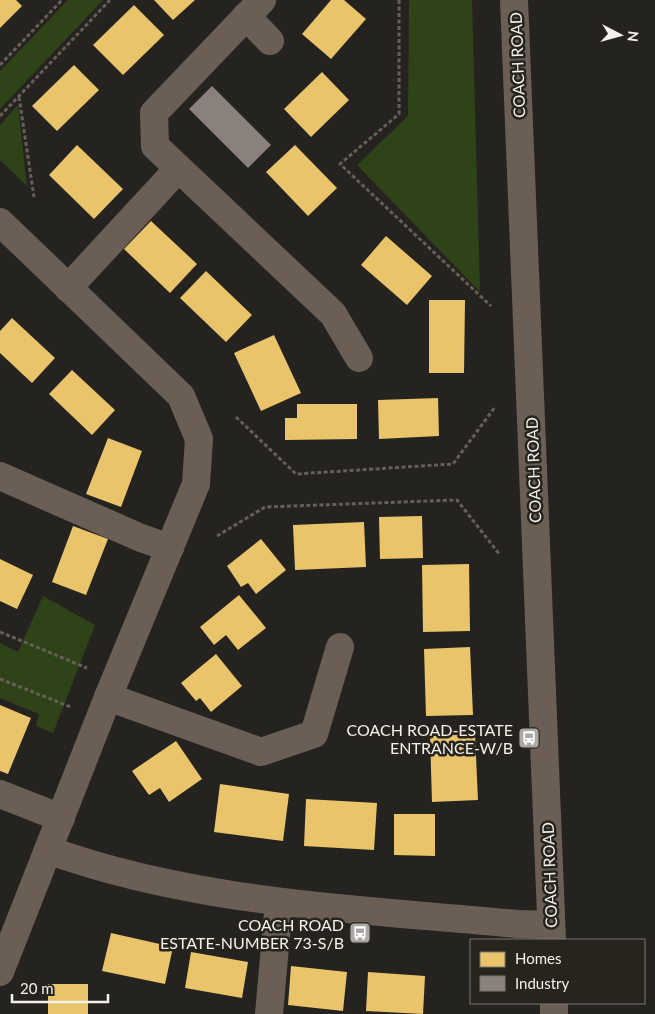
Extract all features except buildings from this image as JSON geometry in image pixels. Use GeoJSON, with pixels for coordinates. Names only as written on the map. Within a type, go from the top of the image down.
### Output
{"type":"FeatureCollection","features":[{"type":"Feature","properties":{"kind":"street","name":"COACH ROAD"},"geometry":{"type":"LineString","coordinates":[[514,0],[551,933]]}},
{"type":"Feature","properties":{"kind":"street"},"geometry":{"type":"LineString","coordinates":[[270,41],[254,8],[154,113],[155,146],[333,314],[359,358]]}},
{"type":"Feature","properties":{"kind":"street"},"geometry":{"type":"LineString","coordinates":[[68,288],[178,169]]}},
{"type":"Feature","properties":{"kind":"street"},"geometry":{"type":"LineString","coordinates":[[0,222],[181,396],[199,439],[196,484],[107,698],[0,972]]}},
{"type":"Feature","properties":{"kind":"street"},"geometry":{"type":"LineString","coordinates":[[0,476],[132,534],[170,548]]}},
{"type":"Feature","properties":{"kind":"street"},"geometry":{"type":"LineString","coordinates":[[107,698],[261,752],[314,734],[340,647]]}},
{"type":"Feature","properties":{"kind":"street"},"geometry":{"type":"LineString","coordinates":[[0,794],[61,818]]}},
{"type":"Feature","properties":{"kind":"street"},"geometry":{"type":"LineString","coordinates":[[48,850],[83,863],[174,886],[279,902],[517,924],[551,933]]}},
{"type":"Feature","properties":{"kind":"street"},"geometry":{"type":"LineString","coordinates":[[269,1014],[279,902]]}},
{"type":"Feature","properties":{"kind":"path"},"geometry":{"type":"LineString","coordinates":[[0,65],[62,0]]}},
{"type":"Feature","properties":{"kind":"path"},"geometry":{"type":"LineString","coordinates":[[0,116],[110,0]]}},
{"type":"Feature","properties":{"kind":"path"},"geometry":{"type":"LineString","coordinates":[[399,0],[399,114],[340,164],[491,306]]}},
{"type":"Feature","properties":{"kind":"path"},"geometry":{"type":"LineString","coordinates":[[19,97],[34,197]]}},
{"type":"Feature","properties":{"kind":"path"},"geometry":{"type":"LineString","coordinates":[[236,417],[296,474],[453,464],[494,407]]}},
{"type":"Feature","properties":{"kind":"path"},"geometry":{"type":"LineString","coordinates":[[217,536],[265,507],[457,500],[500,555]]}},
{"type":"Feature","properties":{"kind":"path"},"geometry":{"type":"LineString","coordinates":[[0,632],[107,698]]}},
{"type":"Feature","properties":{"kind":"path"},"geometry":{"type":"LineString","coordinates":[[0,679],[107,698]]}},
{"type":"Feature","properties":{"kind":"green space"},"geometry":{"type":"Polygon","coordinates":[[[68,0],[103,0],[0,109],[0,71],[68,0]]]}},
{"type":"Feature","properties":{"kind":"green space"},"geometry":{"type":"Polygon","coordinates":[[[409,0],[472,0],[480,292],[357,165],[408,116],[409,0]]]}},
{"type":"Feature","properties":{"kind":"green space"},"geometry":{"type":"Polygon","coordinates":[[[18,105],[27,186],[0,160],[0,125],[18,105]]]}},
{"type":"Feature","properties":{"kind":"green space"},"geometry":{"type":"Polygon","coordinates":[[[43,596],[95,625],[53,733],[36,726],[39,714],[0,698],[0,643],[18,652],[43,596]]]}},
{"type":"Feature","properties":{"kind":"place","name":"COACH ROAD-ESTATE ENTRANCE-W/B"},"geometry":{"type":"Point","coordinates":[529,738]}},
{"type":"Feature","properties":{"kind":"place","name":"COACH ROAD ESTATE-NUMBER 73-S/B"},"geometry":{"type":"Point","coordinates":[360,933]}}]}
